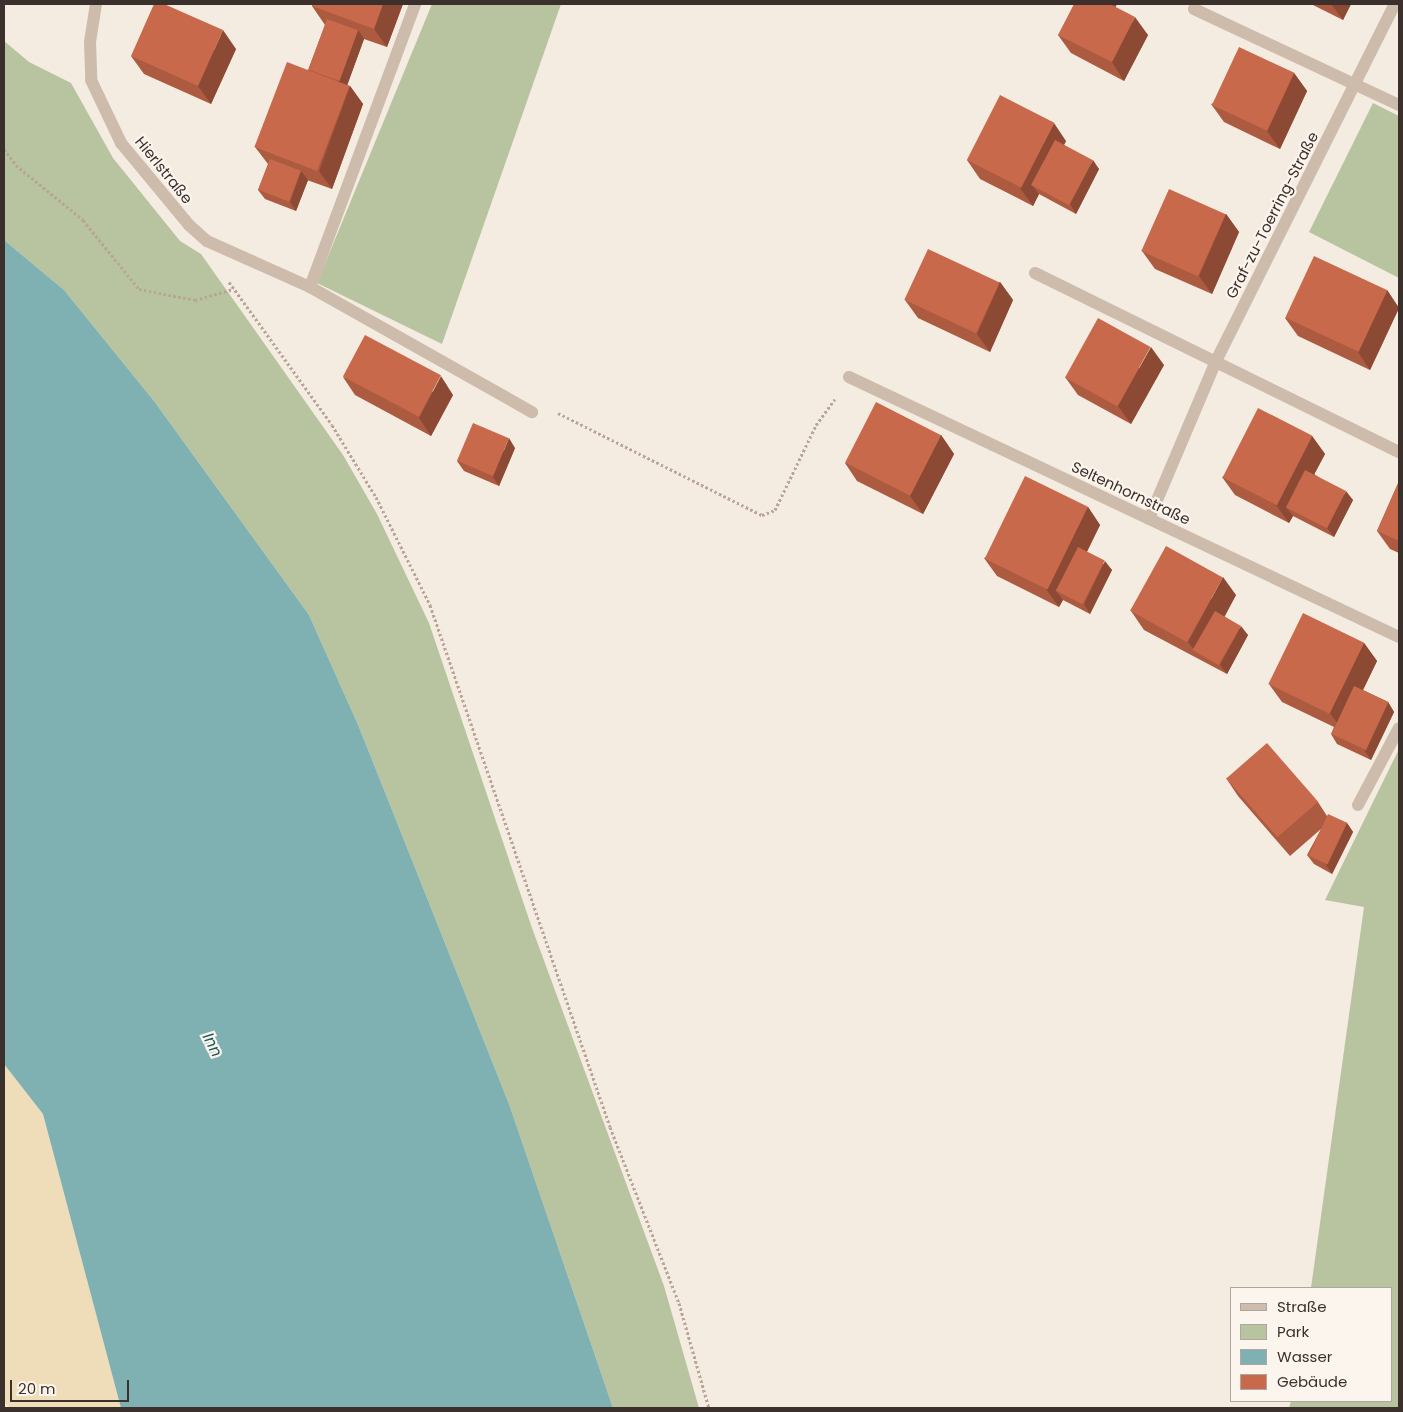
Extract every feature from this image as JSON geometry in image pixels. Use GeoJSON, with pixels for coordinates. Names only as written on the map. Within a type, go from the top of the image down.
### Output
{"type":"FeatureCollection","features":[{"type":"Feature","properties":{"kind":"street","name":"Hierlstraße"},"geometry":{"type":"LineString","coordinates":[[96,4],[90,42],[91,80],[104,110],[136,165],[207,241],[310,287],[532,412]]}},
{"type":"Feature","properties":{"kind":"street"},"geometry":{"type":"LineString","coordinates":[[310,287],[415,4]]}},
{"type":"Feature","properties":{"kind":"street","name":"Graf-zu-Toerring-Straße"},"geometry":{"type":"LineString","coordinates":[[1149,519],[1216,361],[1357,84],[1395,4]]}},
{"type":"Feature","properties":{"kind":"street"},"geometry":{"type":"LineString","coordinates":[[1194,9],[1399,105]]}},
{"type":"Feature","properties":{"kind":"street"},"geometry":{"type":"LineString","coordinates":[[1035,273],[1399,452]]}},
{"type":"Feature","properties":{"kind":"street","name":"Seltenhornstraße"},"geometry":{"type":"LineString","coordinates":[[849,377],[1399,637]]}},
{"type":"Feature","properties":{"kind":"street"},"geometry":{"type":"LineString","coordinates":[[1358,805],[1399,728]]}},
{"type":"Feature","properties":{"kind":"path"},"geometry":{"type":"LineString","coordinates":[[4,149],[16,165],[84,220],[139,289],[195,300],[233,289]]}},
{"type":"Feature","properties":{"kind":"path"},"geometry":{"type":"LineString","coordinates":[[207,241],[233,289],[332,425],[376,497],[430,605],[610,1127],[679,1303],[709,1408]]}},
{"type":"Feature","properties":{"kind":"path"},"geometry":{"type":"LineString","coordinates":[[532,412],[557,412],[762,515],[776,510],[816,425],[849,377]]}},
{"type":"Feature","properties":{"kind":"green space"},"geometry":{"type":"Polygon","coordinates":[[[432,4],[561,4],[442,344],[317,283],[432,4]]]}},
{"type":"Feature","properties":{"kind":"green space"},"geometry":{"type":"Polygon","coordinates":[[[4,41],[29,62],[71,83],[113,158],[180,241],[201,254],[343,455],[377,514],[429,623],[532,928],[664,1286],[699,1408],[613,1408],[509,1104],[359,727],[309,615],[154,401],[64,290],[4,240],[4,41]]]}},
{"type":"Feature","properties":{"kind":"green space"},"geometry":{"type":"Polygon","coordinates":[[[1373,103],[1399,116],[1399,278],[1309,232],[1373,103]]]}},
{"type":"Feature","properties":{"kind":"green space"},"geometry":{"type":"Polygon","coordinates":[[[1399,749],[1399,1408],[1289,1408],[1291,1402],[1393,1402],[1393,1287],[1311,1287],[1364,907],[1325,900],[1399,749]]]}},
{"type":"Feature","properties":{"kind":"sand"},"geometry":{"type":"Polygon","coordinates":[[[4,1064],[43,1114],[121,1408],[10,1408],[4,1402],[4,1064]]]}},
{"type":"Feature","properties":{"kind":"water","name":"Inn"},"geometry":{"type":"Polygon","coordinates":[[[4,240],[64,290],[154,401],[309,615],[359,727],[509,1104],[613,1408],[121,1408],[43,1114],[4,1064],[4,240]]]}},
{"type":"Feature","properties":{"kind":"building"},"geometry":{"type":"Polygon","coordinates":[[[154,4],[164,4],[223,30],[198,86],[131,56],[154,4]]]}},
{"type":"Feature","properties":{"kind":"building"},"geometry":{"type":"Polygon","coordinates":[[[312,4],[383,4],[374,29],[312,6],[312,4]]]}},
{"type":"Feature","properties":{"kind":"building"},"geometry":{"type":"Polygon","coordinates":[[[1074,4],[1110,4],[1135,17],[1112,62],[1058,35],[1074,4]]]}},
{"type":"Feature","properties":{"kind":"building"},"geometry":{"type":"Polygon","coordinates":[[[327,19],[358,30],[340,81],[309,70],[327,19]]]}},
{"type":"Feature","properties":{"kind":"building"},"geometry":{"type":"Polygon","coordinates":[[[1239,47],[1294,73],[1267,131],[1212,105],[1239,47]]]}},
{"type":"Feature","properties":{"kind":"building"},"geometry":{"type":"Polygon","coordinates":[[[287,62],[350,86],[317,171],[254,147],[287,62]]]}},
{"type":"Feature","properties":{"kind":"building"},"geometry":{"type":"Polygon","coordinates":[[[1000,95],[1054,123],[1021,188],[967,160],[1000,95]]]}},
{"type":"Feature","properties":{"kind":"building"},"geometry":{"type":"Polygon","coordinates":[[[1055,140],[1093,160],[1069,205],[1031,185],[1055,140]]]}},
{"type":"Feature","properties":{"kind":"building"},"geometry":{"type":"Polygon","coordinates":[[[270,159],[301,171],[289,202],[258,190],[270,159]]]}},
{"type":"Feature","properties":{"kind":"building"},"geometry":{"type":"Polygon","coordinates":[[[1169,189],[1226,214],[1198,276],[1141,251],[1169,189]]]}},
{"type":"Feature","properties":{"kind":"building"},"geometry":{"type":"Polygon","coordinates":[[[928,249],[1000,282],[976,333],[904,300],[928,249]]]}},
{"type":"Feature","properties":{"kind":"building"},"geometry":{"type":"Polygon","coordinates":[[[1314,256],[1387,290],[1359,352],[1285,318],[1314,256]]]}},
{"type":"Feature","properties":{"kind":"building"},"geometry":{"type":"Polygon","coordinates":[[[1098,318],[1150,347],[1118,407],[1065,377],[1098,318]]]}},
{"type":"Feature","properties":{"kind":"building"},"geometry":{"type":"Polygon","coordinates":[[[365,335],[441,375],[419,417],[343,376],[365,335]]]}},
{"type":"Feature","properties":{"kind":"building"},"geometry":{"type":"Polygon","coordinates":[[[876,402],[941,435],[910,496],[845,463],[876,402]]]}},
{"type":"Feature","properties":{"kind":"building"},"geometry":{"type":"Polygon","coordinates":[[[1258,408],[1312,436],[1277,505],[1223,477],[1258,408]]]}},
{"type":"Feature","properties":{"kind":"building"},"geometry":{"type":"Polygon","coordinates":[[[473,423],[509,438],[493,476],[457,461],[473,423]]]}},
{"type":"Feature","properties":{"kind":"building"},"geometry":{"type":"Polygon","coordinates":[[[1305,470],[1346,491],[1327,528],[1286,507],[1305,470]]]}},
{"type":"Feature","properties":{"kind":"building"},"geometry":{"type":"Polygon","coordinates":[[[1025,476],[1088,507],[1048,589],[985,559],[1025,476]]]}},
{"type":"Feature","properties":{"kind":"building"},"geometry":{"type":"Polygon","coordinates":[[[1399,481],[1399,541],[1377,531],[1399,481]]]}},
{"type":"Feature","properties":{"kind":"building"},"geometry":{"type":"Polygon","coordinates":[[[1166,546],[1223,578],[1187,642],[1130,611],[1166,546]]]}},
{"type":"Feature","properties":{"kind":"building"},"geometry":{"type":"Polygon","coordinates":[[[1078,547],[1105,561],[1082,604],[1056,591],[1078,547]]]}},
{"type":"Feature","properties":{"kind":"building"},"geometry":{"type":"Polygon","coordinates":[[[1215,611],[1241,626],[1218,665],[1192,650],[1215,611]]]}},
{"type":"Feature","properties":{"kind":"building"},"geometry":{"type":"Polygon","coordinates":[[[1303,613],[1364,643],[1329,714],[1268,684],[1303,613]]]}},
{"type":"Feature","properties":{"kind":"building"},"geometry":{"type":"Polygon","coordinates":[[[1354,686],[1388,702],[1366,750],[1332,734],[1354,686]]]}},
{"type":"Feature","properties":{"kind":"building"},"geometry":{"type":"Polygon","coordinates":[[[1267,743],[1318,802],[1277,837],[1226,778],[1267,743]]]}},
{"type":"Feature","properties":{"kind":"building"},"geometry":{"type":"Polygon","coordinates":[[[1328,814],[1347,823],[1328,865],[1309,856],[1328,814]]]}}]}
